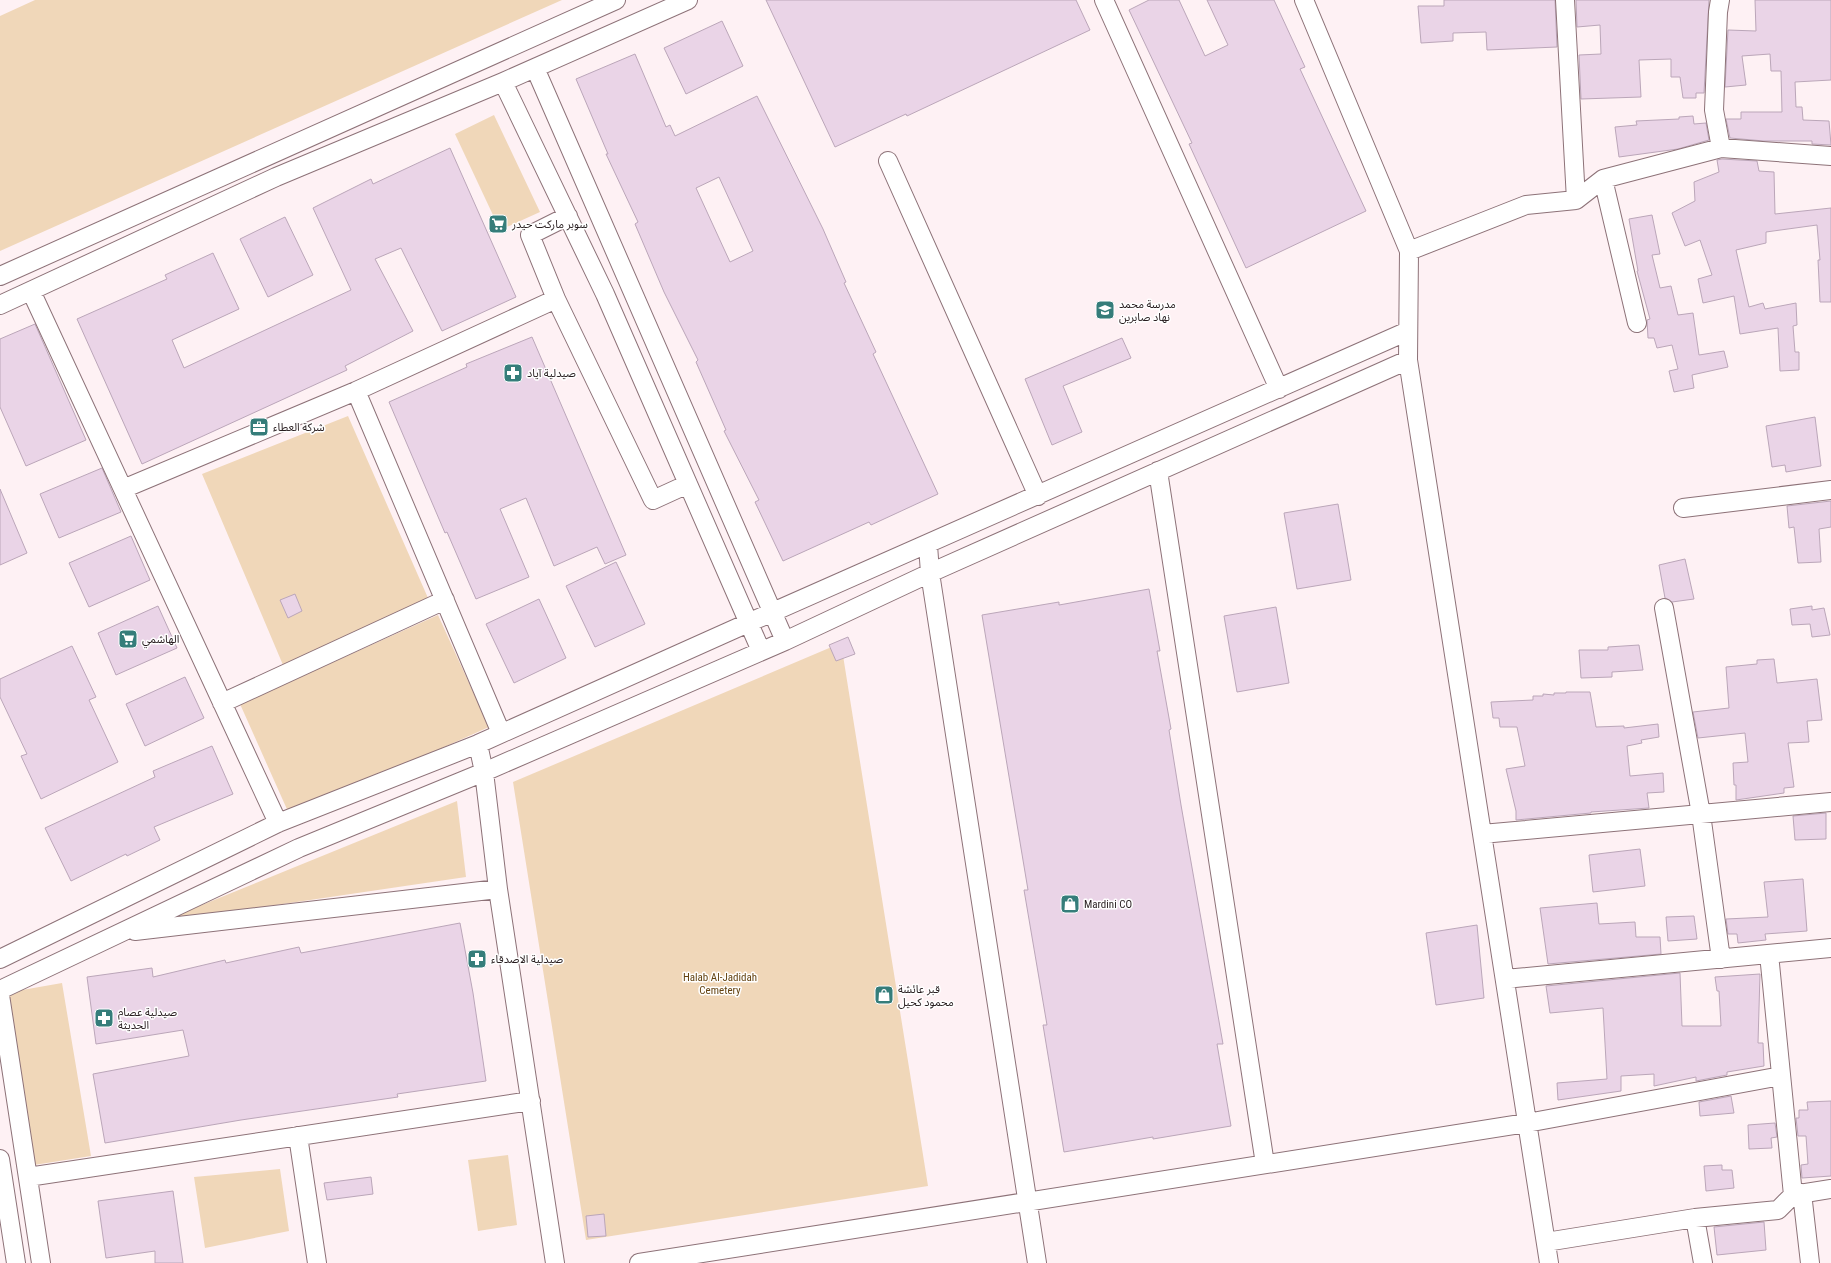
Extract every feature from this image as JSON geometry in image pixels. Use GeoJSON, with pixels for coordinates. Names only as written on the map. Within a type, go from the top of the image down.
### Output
{"type":"FeatureCollection","features":[{"type":"Feature","properties":{"kind":"street"},"geometry":{"type":"LineString","coordinates":[[0,276],[616,0]]}},
{"type":"Feature","properties":{"kind":"street"},"geometry":{"type":"LineString","coordinates":[[0,305],[276,177],[503,82],[688,0]]}},
{"type":"Feature","properties":{"kind":"street"},"geometry":{"type":"LineString","coordinates":[[1104,0],[1279,389]]}},
{"type":"Feature","properties":{"kind":"street"},"geometry":{"type":"LineString","coordinates":[[1304,0],[1409,251],[1408,360],[1549,1263]]}},
{"type":"Feature","properties":{"kind":"street"},"geometry":{"type":"LineString","coordinates":[[1565,0],[1576,200]]}},
{"type":"Feature","properties":{"kind":"street"},"geometry":{"type":"LineString","coordinates":[[1720,0],[1718,12],[1714,110],[1721,148]]}},
{"type":"Feature","properties":{"kind":"street"},"geometry":{"type":"LineString","coordinates":[[535,68],[785,641]]}},
{"type":"Feature","properties":{"kind":"street"},"geometry":{"type":"LineString","coordinates":[[503,82],[605,294],[761,651]]}},
{"type":"Feature","properties":{"kind":"street"},"geometry":{"type":"LineString","coordinates":[[1409,251],[1526,205],[1576,200],[1603,179],[1721,148],[1831,156]]}},
{"type":"Feature","properties":{"kind":"street"},"geometry":{"type":"LineString","coordinates":[[888,162],[1038,496]]}},
{"type":"Feature","properties":{"kind":"street"},"geometry":{"type":"LineString","coordinates":[[1603,179],[1637,323]]}},
{"type":"Feature","properties":{"kind":"street"},"geometry":{"type":"LineString","coordinates":[[568,216],[530,235],[556,299],[653,500],[688,484]]}},
{"type":"Feature","properties":{"kind":"street"},"geometry":{"type":"LineString","coordinates":[[605,294],[629,284]]}},
{"type":"Feature","properties":{"kind":"street"},"geometry":{"type":"LineString","coordinates":[[31,291],[278,823]]}},
{"type":"Feature","properties":{"kind":"street"},"geometry":{"type":"LineString","coordinates":[[122,489],[356,391],[556,299]]}},
{"type":"Feature","properties":{"kind":"street"},"geometry":{"type":"LineString","coordinates":[[0,959],[278,823],[501,734],[772,612],[928,545],[1408,331]]}},
{"type":"Feature","properties":{"kind":"street"},"geometry":{"type":"LineString","coordinates":[[0,990],[299,848],[484,772],[785,641],[930,573],[1408,360]]}},
{"type":"Feature","properties":{"kind":"street"},"geometry":{"type":"LineString","coordinates":[[356,391],[501,734]]}},
{"type":"Feature","properties":{"kind":"street"},"geometry":{"type":"LineString","coordinates":[[1158,472],[1265,1164]]}},
{"type":"Feature","properties":{"kind":"street"},"geometry":{"type":"LineString","coordinates":[[1683,508],[1831,490]]}},
{"type":"Feature","properties":{"kind":"street"},"geometry":{"type":"LineString","coordinates":[[928,545],[930,573],[1037,1263]]}},
{"type":"Feature","properties":{"kind":"street"},"geometry":{"type":"LineString","coordinates":[[222,703],[445,600]]}},
{"type":"Feature","properties":{"kind":"street"},"geometry":{"type":"LineString","coordinates":[[1664,608],[1701,814],[1721,959]]}},
{"type":"Feature","properties":{"kind":"street"},"geometry":{"type":"LineString","coordinates":[[478,744],[484,772],[498,889],[555,1263]]}},
{"type":"Feature","properties":{"kind":"street"},"geometry":{"type":"LineString","coordinates":[[1482,834],[1831,802]]}},
{"type":"Feature","properties":{"kind":"street"},"geometry":{"type":"LineString","coordinates":[[121,933],[498,889]]}},
{"type":"Feature","properties":{"kind":"street"},"geometry":{"type":"LineString","coordinates":[[1505,979],[1831,948]]}},
{"type":"Feature","properties":{"kind":"street"},"geometry":{"type":"LineString","coordinates":[[1769,954],[1781,1076],[1797,1194],[1810,1263]]}},
{"type":"Feature","properties":{"kind":"street"},"geometry":{"type":"LineString","coordinates":[[0,995],[41,1263]]}},
{"type":"Feature","properties":{"kind":"street"},"geometry":{"type":"LineString","coordinates":[[639,1263],[1527,1123],[1781,1076]]}},
{"type":"Feature","properties":{"kind":"street"},"geometry":{"type":"LineString","coordinates":[[28,1177],[531,1101]]}},
{"type":"Feature","properties":{"kind":"street"},"geometry":{"type":"LineString","coordinates":[[298,1136],[317,1263]]}},
{"type":"Feature","properties":{"kind":"street"},"geometry":{"type":"LineString","coordinates":[[0,1159],[16,1263]]}},
{"type":"Feature","properties":{"kind":"street"},"geometry":{"type":"LineString","coordinates":[[1546,1242],[1695,1218],[1778,1210],[1797,1194],[1831,1189]]}},
{"type":"Feature","properties":{"kind":"street"},"geometry":{"type":"LineString","coordinates":[[1695,1218],[1703,1263]]}},
{"type":"Feature","properties":{"kind":"green space"},"geometry":{"type":"Polygon","coordinates":[[[35,0],[562,0],[0,251],[0,16],[35,0]]]}},
{"type":"Feature","properties":{"kind":"green space"},"geometry":{"type":"Polygon","coordinates":[[[494,115],[540,212],[500,230],[455,134],[494,115]]]}},
{"type":"Feature","properties":{"kind":"green space"},"geometry":{"type":"Polygon","coordinates":[[[348,416],[428,598],[283,665],[202,474],[348,416]]]}},
{"type":"Feature","properties":{"kind":"green space"},"geometry":{"type":"Polygon","coordinates":[[[438,615],[489,727],[290,816],[240,704],[438,615]]]}},
{"type":"Feature","properties":{"kind":"green space","name":"Halab Al-Jadidah Cemetery"},"geometry":{"type":"Polygon","coordinates":[[[841,643],[928,1186],[586,1240],[513,782],[841,643]]]}},
{"type":"Feature","properties":{"kind":"green space"},"geometry":{"type":"Polygon","coordinates":[[[457,801],[466,877],[160,922],[457,801]]]}},
{"type":"Feature","properties":{"kind":"green space"},"geometry":{"type":"Polygon","coordinates":[[[62,983],[91,1156],[34,1165],[5,993],[62,983]]]}},
{"type":"Feature","properties":{"kind":"green space"},"geometry":{"type":"Polygon","coordinates":[[[508,1155],[517,1225],[478,1231],[468,1160],[508,1155]]]}},
{"type":"Feature","properties":{"kind":"green space"},"geometry":{"type":"Polygon","coordinates":[[[280,1169],[289,1231],[205,1248],[194,1177],[280,1169]]]}},
{"type":"Feature","properties":{"kind":"building"},"geometry":{"type":"Polygon","coordinates":[[[766,0],[1076,0],[1090,30],[907,116],[906,114],[835,147],[766,0]]]}},
{"type":"Feature","properties":{"kind":"building"},"geometry":{"type":"Polygon","coordinates":[[[1149,0],[1179,0],[1205,56],[1228,45],[1207,0],[1274,0],[1305,67],[1300,69],[1366,211],[1246,268],[1189,144],[1192,143],[1129,10],[1149,0]]]}},
{"type":"Feature","properties":{"kind":"building"},"geometry":{"type":"Polygon","coordinates":[[[1444,0],[1555,0],[1557,47],[1487,50],[1486,32],[1453,33],[1453,41],[1421,43],[1418,6],[1444,6],[1444,0]]]}},
{"type":"Feature","properties":{"kind":"building"},"geometry":{"type":"Polygon","coordinates":[[[1576,0],[1709,0],[1704,93],[1696,93],[1696,98],[1683,98],[1680,77],[1671,77],[1671,59],[1639,60],[1641,97],[1581,99],[1579,55],[1601,54],[1600,25],[1577,27],[1576,0]]]}},
{"type":"Feature","properties":{"kind":"building"},"geometry":{"type":"Polygon","coordinates":[[[1755,0],[1831,0],[1831,80],[1795,82],[1796,107],[1802,107],[1803,120],[1829,121],[1831,145],[1812,144],[1812,141],[1764,141],[1730,138],[1726,119],[1741,119],[1741,112],[1782,112],[1781,71],[1771,71],[1770,54],[1742,56],[1746,85],[1725,87],[1728,30],[1756,31],[1755,0]]]}},
{"type":"Feature","properties":{"kind":"building"},"geometry":{"type":"Polygon","coordinates":[[[722,21],[743,66],[686,94],[664,48],[722,21]]]}},
{"type":"Feature","properties":{"kind":"building"},"geometry":{"type":"Polygon","coordinates":[[[635,54],[666,127],[670,125],[675,136],[757,96],[823,229],[846,282],[844,283],[876,352],[873,354],[938,494],[871,525],[869,522],[783,561],[755,502],[759,500],[724,431],[726,430],[696,362],[698,360],[664,292],[635,224],[638,222],[606,154],[608,154],[576,79],[635,54]],[[719,177],[696,188],[730,262],[753,251],[719,177]]]}},
{"type":"Feature","properties":{"kind":"building"},"geometry":{"type":"Polygon","coordinates":[[[1693,116],[1694,124],[1706,123],[1709,140],[1678,149],[1619,157],[1615,127],[1637,125],[1636,121],[1679,119],[1679,117],[1693,116]]]}},
{"type":"Feature","properties":{"kind":"building"},"geometry":{"type":"Polygon","coordinates":[[[450,148],[516,297],[442,331],[401,248],[375,259],[413,331],[345,366],[347,370],[142,464],[77,319],[167,279],[165,275],[213,253],[239,309],[172,340],[184,368],[351,290],[313,208],[371,179],[373,184],[450,148]]]}},
{"type":"Feature","properties":{"kind":"building"},"geometry":{"type":"Polygon","coordinates":[[[1717,160],[1757,161],[1759,171],[1774,172],[1775,214],[1831,208],[1831,302],[1820,302],[1818,260],[1820,260],[1817,225],[1766,232],[1766,243],[1736,250],[1749,307],[1763,303],[1765,309],[1796,303],[1797,325],[1793,326],[1795,352],[1799,352],[1799,370],[1780,371],[1778,328],[1740,334],[1734,296],[1703,303],[1698,279],[1712,275],[1700,240],[1685,246],[1672,213],[1695,201],[1694,182],[1719,172],[1717,160]]]}},
{"type":"Feature","properties":{"kind":"building"},"geometry":{"type":"Polygon","coordinates":[[[1652,215],[1660,254],[1652,255],[1660,288],[1671,286],[1678,315],[1693,313],[1699,355],[1724,351],[1728,367],[1692,375],[1694,388],[1674,392],[1669,371],[1678,369],[1672,345],[1657,348],[1654,338],[1648,338],[1647,320],[1650,319],[1637,271],[1629,219],[1652,215]]]}},
{"type":"Feature","properties":{"kind":"building"},"geometry":{"type":"Polygon","coordinates":[[[285,217],[313,275],[268,297],[240,239],[285,217]]]}},
{"type":"Feature","properties":{"kind":"building"},"geometry":{"type":"Polygon","coordinates":[[[35,324],[86,440],[26,466],[0,407],[0,339],[35,324]]]}},
{"type":"Feature","properties":{"kind":"building"},"geometry":{"type":"Polygon","coordinates":[[[532,337],[626,555],[605,564],[597,547],[554,566],[526,498],[500,509],[529,577],[476,599],[447,532],[445,533],[389,402],[467,367],[466,364],[532,337]]]}},
{"type":"Feature","properties":{"kind":"building"},"geometry":{"type":"Polygon","coordinates":[[[1122,338],[1131,358],[1063,386],[1082,432],[1052,445],[1025,379],[1122,338]]]}},
{"type":"Feature","properties":{"kind":"building"},"geometry":{"type":"Polygon","coordinates":[[[1815,417],[1821,466],[1786,472],[1785,465],[1772,467],[1766,426],[1815,417]]]}},
{"type":"Feature","properties":{"kind":"building"},"geometry":{"type":"Polygon","coordinates":[[[102,468],[121,512],[59,538],[40,494],[102,468]]]}},
{"type":"Feature","properties":{"kind":"building"},"geometry":{"type":"Polygon","coordinates":[[[0,489],[27,553],[0,565],[0,489]]]}},
{"type":"Feature","properties":{"kind":"building"},"geometry":{"type":"Polygon","coordinates":[[[1831,501],[1831,527],[1819,529],[1821,562],[1798,563],[1794,527],[1789,528],[1787,506],[1831,501]]]}},
{"type":"Feature","properties":{"kind":"building"},"geometry":{"type":"Polygon","coordinates":[[[1338,504],[1351,580],[1297,589],[1284,513],[1338,504]]]}},
{"type":"Feature","properties":{"kind":"building"},"geometry":{"type":"Polygon","coordinates":[[[131,536],[150,580],[89,607],[69,563],[131,536]]]}},
{"type":"Feature","properties":{"kind":"building"},"geometry":{"type":"Polygon","coordinates":[[[1685,559],[1694,599],[1672,602],[1665,598],[1659,565],[1685,559]]]}},
{"type":"Feature","properties":{"kind":"building"},"geometry":{"type":"Polygon","coordinates":[[[616,562],[645,624],[595,647],[566,586],[616,562]]]}},
{"type":"Feature","properties":{"kind":"building"},"geometry":{"type":"Polygon","coordinates":[[[1149,589],[1160,651],[1157,651],[1171,729],[1169,730],[1181,805],[1223,1044],[1217,1044],[1231,1126],[1064,1152],[1043,1025],[1047,1025],[1024,890],[1028,890],[982,615],[1059,602],[1059,605],[1149,589]]]}},
{"type":"Feature","properties":{"kind":"building"},"geometry":{"type":"Polygon","coordinates":[[[295,594],[302,611],[288,618],[280,600],[295,594]]]}},
{"type":"Feature","properties":{"kind":"building"},"geometry":{"type":"Polygon","coordinates":[[[539,599],[566,658],[514,683],[486,624],[539,599]]]}},
{"type":"Feature","properties":{"kind":"building"},"geometry":{"type":"Polygon","coordinates":[[[158,606],[177,648],[116,675],[98,633],[158,606]]]}},
{"type":"Feature","properties":{"kind":"building"},"geometry":{"type":"Polygon","coordinates":[[[1812,606],[1812,610],[1824,608],[1830,635],[1812,637],[1810,624],[1792,625],[1790,609],[1812,606]]]}},
{"type":"Feature","properties":{"kind":"building"},"geometry":{"type":"Polygon","coordinates":[[[1276,607],[1289,683],[1237,692],[1224,616],[1276,607]]]}},
{"type":"Feature","properties":{"kind":"building"},"geometry":{"type":"Polygon","coordinates":[[[848,637],[855,654],[836,661],[829,645],[848,637]]]}},
{"type":"Feature","properties":{"kind":"building"},"geometry":{"type":"Polygon","coordinates":[[[1639,645],[1643,670],[1612,672],[1612,677],[1581,678],[1579,650],[1608,650],[1608,647],[1639,645]]]}},
{"type":"Feature","properties":{"kind":"building"},"geometry":{"type":"Polygon","coordinates":[[[72,646],[96,697],[89,700],[118,762],[41,799],[21,756],[27,754],[0,697],[0,679],[72,646]]]}},
{"type":"Feature","properties":{"kind":"building"},"geometry":{"type":"Polygon","coordinates":[[[1774,659],[1777,683],[1817,679],[1822,720],[1807,721],[1809,742],[1788,743],[1794,787],[1784,788],[1784,793],[1736,800],[1736,785],[1734,785],[1733,763],[1748,762],[1745,733],[1698,738],[1693,712],[1729,708],[1726,667],[1757,664],[1757,660],[1774,659]]]}},
{"type":"Feature","properties":{"kind":"building"},"geometry":{"type":"Polygon","coordinates":[[[185,677],[204,718],[145,746],[126,704],[185,677]]]}},
{"type":"Feature","properties":{"kind":"building"},"geometry":{"type":"Polygon","coordinates":[[[1590,692],[1596,727],[1624,726],[1624,728],[1658,724],[1659,737],[1641,740],[1642,743],[1627,746],[1630,776],[1663,773],[1664,792],[1647,793],[1649,808],[1591,812],[1516,820],[1516,811],[1506,769],[1525,766],[1517,727],[1500,727],[1499,718],[1493,718],[1491,702],[1533,700],[1533,696],[1543,696],[1543,694],[1554,695],[1554,693],[1590,692]]]}},
{"type":"Feature","properties":{"kind":"building"},"geometry":{"type":"Polygon","coordinates":[[[212,746],[233,794],[154,827],[160,840],[127,856],[126,854],[71,881],[45,828],[155,777],[153,771],[212,746]]]}},
{"type":"Feature","properties":{"kind":"building"},"geometry":{"type":"Polygon","coordinates":[[[1826,813],[1826,839],[1795,840],[1793,816],[1826,813]]]}},
{"type":"Feature","properties":{"kind":"building"},"geometry":{"type":"Polygon","coordinates":[[[1640,849],[1645,886],[1593,892],[1589,855],[1640,849]]]}},
{"type":"Feature","properties":{"kind":"building"},"geometry":{"type":"Polygon","coordinates":[[[1803,879],[1807,931],[1765,934],[1766,940],[1738,943],[1737,934],[1728,934],[1726,919],[1768,917],[1764,882],[1803,879]]]}},
{"type":"Feature","properties":{"kind":"building"},"geometry":{"type":"Polygon","coordinates":[[[1597,903],[1599,924],[1635,922],[1636,937],[1660,937],[1661,954],[1548,964],[1540,908],[1597,903]]]}},
{"type":"Feature","properties":{"kind":"building"},"geometry":{"type":"Polygon","coordinates":[[[1694,916],[1697,939],[1668,941],[1666,917],[1694,916]]]}},
{"type":"Feature","properties":{"kind":"building"},"geometry":{"type":"Polygon","coordinates":[[[460,923],[473,993],[486,1081],[397,1094],[398,1097],[241,1120],[105,1143],[93,1074],[189,1056],[183,1030],[96,1044],[87,977],[152,968],[153,977],[225,960],[226,963],[299,947],[301,953],[460,923]]]}},
{"type":"Feature","properties":{"kind":"building"},"geometry":{"type":"Polygon","coordinates":[[[1477,925],[1484,998],[1436,1005],[1426,933],[1477,925]]]}},
{"type":"Feature","properties":{"kind":"building"},"geometry":{"type":"Polygon","coordinates":[[[1680,973],[1682,1026],[1721,1026],[1719,991],[1717,991],[1715,977],[1760,974],[1758,1043],[1763,1043],[1764,1066],[1727,1072],[1727,1075],[1696,1081],[1696,1077],[1654,1086],[1654,1074],[1621,1076],[1621,1091],[1558,1100],[1557,1083],[1607,1079],[1603,1008],[1550,1013],[1546,986],[1680,973]]]}},
{"type":"Feature","properties":{"kind":"building"},"geometry":{"type":"Polygon","coordinates":[[[1731,1096],[1734,1113],[1700,1116],[1699,1102],[1731,1096]]]}},
{"type":"Feature","properties":{"kind":"building"},"geometry":{"type":"Polygon","coordinates":[[[1831,1101],[1831,1176],[1802,1178],[1801,1165],[1808,1164],[1806,1136],[1798,1136],[1796,1118],[1799,1118],[1799,1110],[1808,1110],[1807,1102],[1831,1101]]]}},
{"type":"Feature","properties":{"kind":"building"},"geometry":{"type":"Polygon","coordinates":[[[1775,1123],[1777,1137],[1771,1138],[1772,1148],[1749,1149],[1748,1125],[1775,1123]]]}},
{"type":"Feature","properties":{"kind":"building"},"geometry":{"type":"Polygon","coordinates":[[[1722,1165],[1722,1170],[1732,1170],[1734,1188],[1706,1191],[1704,1166],[1722,1165]]]}},
{"type":"Feature","properties":{"kind":"building"},"geometry":{"type":"Polygon","coordinates":[[[371,1177],[373,1194],[327,1200],[324,1183],[371,1177]]]}},
{"type":"Feature","properties":{"kind":"building"},"geometry":{"type":"Polygon","coordinates":[[[173,1191],[183,1263],[155,1263],[155,1251],[106,1258],[98,1201],[173,1191]]]}},
{"type":"Feature","properties":{"kind":"building"},"geometry":{"type":"Polygon","coordinates":[[[604,1214],[606,1236],[588,1237],[586,1216],[604,1214]]]}},
{"type":"Feature","properties":{"kind":"building"},"geometry":{"type":"Polygon","coordinates":[[[1764,1222],[1766,1250],[1717,1255],[1714,1227],[1764,1222]]]}},
{"type":"Feature","properties":{"kind":"place","name":"سوبر ماركت حيدر"},"geometry":{"type":"Point","coordinates":[498,224]}},
{"type":"Feature","properties":{"kind":"place","name":"مدرسة محمد نهاد صابرين"},"geometry":{"type":"Point","coordinates":[1105,310]}},
{"type":"Feature","properties":{"kind":"place","name":"صيدلية آياد"},"geometry":{"type":"Point","coordinates":[513,373]}},
{"type":"Feature","properties":{"kind":"place","name":"شركة العطاء"},"geometry":{"type":"Point","coordinates":[259,427]}},
{"type":"Feature","properties":{"kind":"place","name":"الهاشمي"},"geometry":{"type":"Point","coordinates":[128,639]}},
{"type":"Feature","properties":{"kind":"place","name":"Mardini CO"},"geometry":{"type":"Point","coordinates":[1070,904]}},
{"type":"Feature","properties":{"kind":"place","name":"صيدلية الاصدقاء"},"geometry":{"type":"Point","coordinates":[477,959]}},
{"type":"Feature","properties":{"kind":"place","name":"قبر عائشة محمود كحيل"},"geometry":{"type":"Point","coordinates":[884,995]}},
{"type":"Feature","properties":{"kind":"place","name":"صيدلية عصام الحديثة"},"geometry":{"type":"Point","coordinates":[104,1018]}}]}
